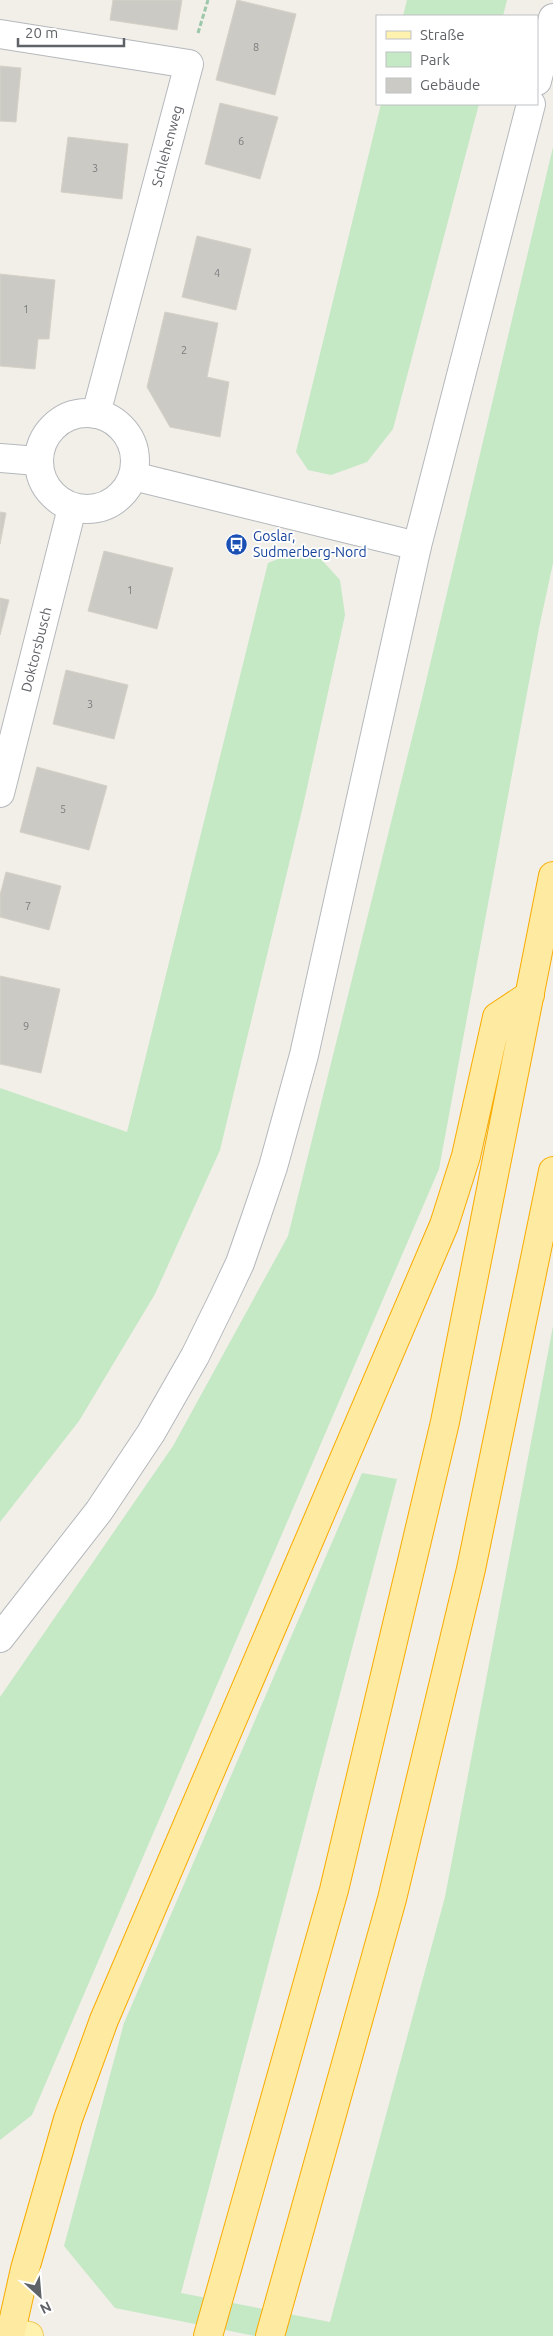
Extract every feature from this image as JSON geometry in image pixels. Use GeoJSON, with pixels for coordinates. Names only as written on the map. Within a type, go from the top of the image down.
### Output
{"type":"FeatureCollection","features":[{"type":"Feature","properties":{"kind":"highway"},"geometry":{"type":"LineString","coordinates":[[208,2336],[229,2268],[339,1871],[445,1422],[553,876]]}},
{"type":"Feature","properties":{"kind":"highway"},"geometry":{"type":"LineString","coordinates":[[12,2334],[25,2269],[68,2119],[104,2020],[444,1225],[466,1156],[498,1017],[530,995]]}},
{"type":"Feature","properties":{"kind":"highway"},"geometry":{"type":"LineString","coordinates":[[270,2336],[392,1899],[470,1569],[553,1171]]}},
{"type":"Feature","properties":{"kind":"street"},"geometry":{"type":"LineString","coordinates":[[538,78],[553,18]]}},
{"type":"Feature","properties":{"kind":"street","name":"Schlehenweg"},"geometry":{"type":"LineString","coordinates":[[0,34],[189,64],[96,414]]}},
{"type":"Feature","properties":{"kind":"street"},"geometry":{"type":"LineString","coordinates":[[0,1638],[99,1511],[151,1433],[195,1356],[240,1262],[273,1167],[304,1055],[417,546],[531,105]]}},
{"type":"Feature","properties":{"kind":"street"},"geometry":{"type":"LineString","coordinates":[[96,414],[118,424],[128,436],[136,460],[133,476],[126,490],[106,506],[89,510],[72,508],[50,493],[41,478],[38,461],[39,452],[46,436],[58,422],[72,415],[96,414]]}},
{"type":"Feature","properties":{"kind":"street"},"geometry":{"type":"LineString","coordinates":[[0,458],[38,461]]}},
{"type":"Feature","properties":{"kind":"street"},"geometry":{"type":"LineString","coordinates":[[133,476],[417,546]]}},
{"type":"Feature","properties":{"kind":"street","name":"Doktorsbusch"},"geometry":{"type":"LineString","coordinates":[[0,793],[72,508]]}},
{"type":"Feature","properties":{"kind":"green space"},"geometry":{"type":"Polygon","coordinates":[[[407,0],[507,0],[503,15],[403,15],[407,0]]]}},
{"type":"Feature","properties":{"kind":"green space"},"geometry":{"type":"Polygon","coordinates":[[[381,105],[479,105],[393,429],[367,462],[331,475],[308,470],[296,452],[381,105]]]}},
{"type":"Feature","properties":{"kind":"green space"},"geometry":{"type":"Polygon","coordinates":[[[553,147],[553,563],[539,628],[439,1169],[32,2115],[0,2140],[0,1697],[173,1446],[288,1236],[422,698],[553,147]]]}},
{"type":"Feature","properties":{"kind":"green space"},"geometry":{"type":"Polygon","coordinates":[[[288,555],[319,557],[340,580],[345,615],[303,806],[220,1150],[155,1294],[79,1421],[0,1522],[0,1088],[127,1132],[268,563],[288,555]]]}},
{"type":"Feature","properties":{"kind":"green space"},"geometry":{"type":"Polygon","coordinates":[[[553,1326],[553,2336],[255,2336],[115,2308],[64,2246],[124,2023],[362,1473],[397,1479],[181,2293],[330,2322],[445,1897],[553,1326]]]}},
{"type":"Feature","properties":{"kind":"building"},"geometry":{"type":"Polygon","coordinates":[[[113,0],[182,0],[177,30],[110,20],[113,0]]]}},
{"type":"Feature","properties":{"kind":"building"},"geometry":{"type":"Polygon","coordinates":[[[237,0],[296,14],[275,95],[216,80],[237,0]]]}},
{"type":"Feature","properties":{"kind":"building"},"geometry":{"type":"Polygon","coordinates":[[[0,66],[21,68],[16,122],[0,121],[0,66]]]}},
{"type":"Feature","properties":{"kind":"building"},"geometry":{"type":"Polygon","coordinates":[[[220,103],[278,117],[260,179],[205,164],[220,103]]]}},
{"type":"Feature","properties":{"kind":"building"},"geometry":{"type":"Polygon","coordinates":[[[68,137],[128,144],[122,199],[61,192],[68,137]]]}},
{"type":"Feature","properties":{"kind":"building"},"geometry":{"type":"Polygon","coordinates":[[[197,236],[251,249],[236,310],[182,297],[197,236]]]}},
{"type":"Feature","properties":{"kind":"building"},"geometry":{"type":"Polygon","coordinates":[[[0,274],[55,280],[49,339],[38,339],[35,369],[0,366],[0,274]]]}},
{"type":"Feature","properties":{"kind":"building"},"geometry":{"type":"Polygon","coordinates":[[[165,312],[218,323],[207,377],[229,382],[220,437],[170,427],[147,387],[165,312]]]}},
{"type":"Feature","properties":{"kind":"building"},"geometry":{"type":"Polygon","coordinates":[[[0,512],[6,513],[0,544],[0,512]]]}},
{"type":"Feature","properties":{"kind":"building"},"geometry":{"type":"Polygon","coordinates":[[[104,551],[173,568],[157,629],[88,611],[104,551]]]}},
{"type":"Feature","properties":{"kind":"building"},"geometry":{"type":"Polygon","coordinates":[[[0,598],[9,600],[0,635],[0,598]]]}},
{"type":"Feature","properties":{"kind":"building"},"geometry":{"type":"Polygon","coordinates":[[[66,670],[128,685],[114,739],[53,724],[66,670]]]}},
{"type":"Feature","properties":{"kind":"building"},"geometry":{"type":"Polygon","coordinates":[[[37,767],[107,786],[89,850],[20,832],[37,767]]]}},
{"type":"Feature","properties":{"kind":"building"},"geometry":{"type":"Polygon","coordinates":[[[6,872],[61,886],[49,930],[0,917],[0,895],[6,872]]]}},
{"type":"Feature","properties":{"kind":"building"},"geometry":{"type":"Polygon","coordinates":[[[0,976],[60,989],[41,1073],[0,1064],[0,976]]]}},
{"type":"Feature","properties":{"kind":"place","name":"Goslar, Sudmerberg-Nord"},"geometry":{"type":"Point","coordinates":[237,544]}}]}
